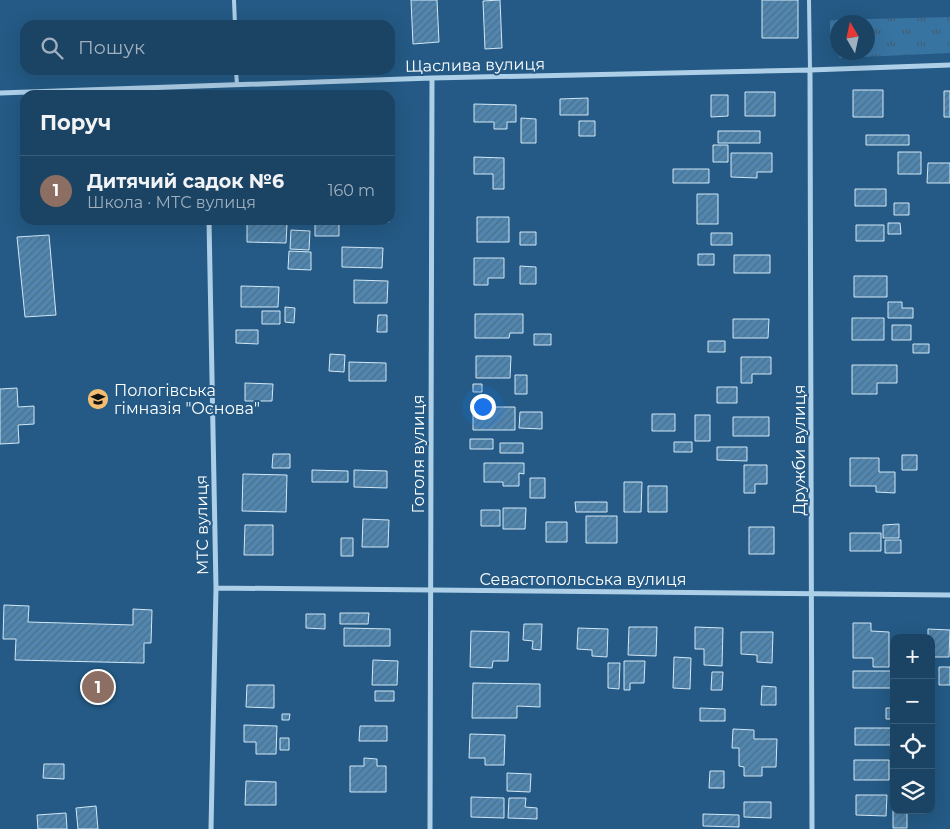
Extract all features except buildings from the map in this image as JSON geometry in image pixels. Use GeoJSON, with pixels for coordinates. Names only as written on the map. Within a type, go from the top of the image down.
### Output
{"type":"FeatureCollection","features":[{"type":"Feature","properties":{"kind":"street","name":"Щаслива вулиця"},"geometry":{"type":"LineString","coordinates":[[104,90],[432,78],[950,65]]}},
{"type":"Feature","properties":{"kind":"street","name":"Дружби вулиця"},"geometry":{"type":"LineString","coordinates":[[810,70],[812,829]]}},
{"type":"Feature","properties":{"kind":"street","name":"Гоголя вулиця"},"geometry":{"type":"LineString","coordinates":[[430,829],[432,78]]}},
{"type":"Feature","properties":{"kind":"street","name":"Щаслива вулиця"},"geometry":{"type":"LineString","coordinates":[[0,93],[20,92]]}},
{"type":"Feature","properties":{"kind":"street","name":"МТС вулиця"},"geometry":{"type":"LineString","coordinates":[[209,225],[216,588],[211,829]]}},
{"type":"Feature","properties":{"kind":"street","name":"Севастопольська вулиця"},"geometry":{"type":"LineString","coordinates":[[216,588],[950,595]]}},
{"type":"Feature","properties":{"kind":"lane"},"geometry":{"type":"LineString","coordinates":[[234,0],[235,20]]}},
{"type":"Feature","properties":{"kind":"lane"},"geometry":{"type":"LineString","coordinates":[[809,0],[810,70]]}},
{"type":"Feature","properties":{"kind":"lane"},"geometry":{"type":"LineString","coordinates":[[236,75],[237,85]]}},
{"type":"Feature","properties":{"kind":"green space"},"geometry":{"type":"Polygon","coordinates":[[[950,17],[950,53],[875,56],[875,19],[950,17]]]}},
{"type":"Feature","properties":{"kind":"place","name":"Пологівська гімназія \"Основа\""},"geometry":{"type":"Point","coordinates":[98,399]}},
{"type":"Feature","properties":{"kind":"place","name":"Дитячий садок №6"},"geometry":{"type":"Point","coordinates":[98,687]}}]}
